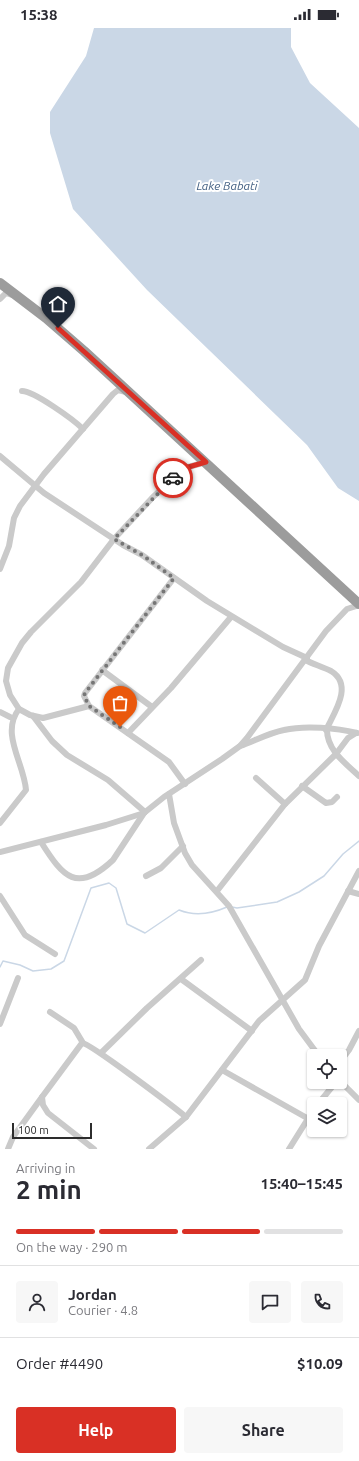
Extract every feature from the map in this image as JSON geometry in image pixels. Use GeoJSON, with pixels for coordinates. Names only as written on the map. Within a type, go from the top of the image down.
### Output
{"type":"FeatureCollection","features":[{"type":"Feature","properties":{"kind":"highway"},"geometry":{"type":"LineString","coordinates":[[0,283],[58,328],[131,393],[359,604]]}},
{"type":"Feature","properties":{"kind":"street"},"geometry":{"type":"LineString","coordinates":[[0,298],[6,293],[19,297]]}},
{"type":"Feature","properties":{"kind":"street"},"geometry":{"type":"LineString","coordinates":[[0,569],[9,546],[16,512],[35,486],[118,390],[131,393]]}},
{"type":"Feature","properties":{"kind":"street"},"geometry":{"type":"LineString","coordinates":[[22,391],[33,394],[59,410],[83,429]]}},
{"type":"Feature","properties":{"kind":"street"},"geometry":{"type":"LineString","coordinates":[[0,456],[35,486],[114,539],[142,555],[231,616],[283,647],[332,672],[338,679],[342,688],[339,702],[326,730],[327,738],[336,754],[359,776]]}},
{"type":"Feature","properties":{"kind":"street"},"geometry":{"type":"LineString","coordinates":[[89,706],[43,718],[33,716],[19,709],[10,695],[6,682],[8,668],[31,632],[86,576],[114,539],[154,497],[185,468],[206,462]]}},
{"type":"Feature","properties":{"kind":"street"},"geometry":{"type":"LineString","coordinates":[[174,578],[102,670],[84,696],[89,706],[144,746],[169,762],[185,784]]}},
{"type":"Feature","properties":{"kind":"street"},"geometry":{"type":"LineString","coordinates":[[240,746],[338,618],[347,609],[359,604]]}},
{"type":"Feature","properties":{"kind":"street"},"geometry":{"type":"LineString","coordinates":[[128,733],[231,616]]}},
{"type":"Feature","properties":{"kind":"street"},"geometry":{"type":"LineString","coordinates":[[102,670],[152,707]]}},
{"type":"Feature","properties":{"kind":"street"},"geometry":{"type":"LineString","coordinates":[[6,723],[19,709]]}},
{"type":"Feature","properties":{"kind":"street"},"geometry":{"type":"LineString","coordinates":[[0,712],[10,717]]}},
{"type":"Feature","properties":{"kind":"street"},"geometry":{"type":"LineString","coordinates":[[33,716],[52,740],[67,755],[108,780],[144,812]]}},
{"type":"Feature","properties":{"kind":"street"},"geometry":{"type":"LineString","coordinates":[[0,852],[41,842],[144,812],[240,746],[283,730],[301,728],[358,733]]}},
{"type":"Feature","properties":{"kind":"street"},"geometry":{"type":"LineString","coordinates":[[217,891],[285,804],[336,754],[348,738],[358,733]]}},
{"type":"Feature","properties":{"kind":"street"},"geometry":{"type":"LineString","coordinates":[[0,823],[26,790],[24,782],[9,753]]}},
{"type":"Feature","properties":{"kind":"street"},"geometry":{"type":"LineString","coordinates":[[256,778],[285,804]]}},
{"type":"Feature","properties":{"kind":"street"},"geometry":{"type":"LineString","coordinates":[[302,786],[326,803],[332,802],[337,797]]}},
{"type":"Feature","properties":{"kind":"street"},"geometry":{"type":"LineString","coordinates":[[169,794],[174,823],[195,871],[217,891],[229,906],[299,1029],[314,1049]]}},
{"type":"Feature","properties":{"kind":"street"},"geometry":{"type":"LineString","coordinates":[[41,842],[54,861],[71,877],[75,879],[86,877],[107,866],[113,860],[144,812]]}},
{"type":"Feature","properties":{"kind":"street"},"geometry":{"type":"LineString","coordinates":[[146,876],[166,864],[183,846]]}},
{"type":"Feature","properties":{"kind":"street"},"geometry":{"type":"LineString","coordinates":[[149,1149],[186,1117],[252,1030],[266,1014],[283,1001],[308,976],[319,946],[359,871]]}},
{"type":"Feature","properties":{"kind":"street"},"geometry":{"type":"LineString","coordinates":[[348,891],[359,894]]}},
{"type":"Feature","properties":{"kind":"street"},"geometry":{"type":"LineString","coordinates":[[0,896],[25,936],[55,954]]}},
{"type":"Feature","properties":{"kind":"street"},"geometry":{"type":"LineString","coordinates":[[101,1053],[147,1008],[201,960]]}},
{"type":"Feature","properties":{"kind":"street"},"geometry":{"type":"LineString","coordinates":[[0,1024],[18,978]]}},
{"type":"Feature","properties":{"kind":"street"},"geometry":{"type":"LineString","coordinates":[[181,979],[252,1030]]}},
{"type":"Feature","properties":{"kind":"street"},"geometry":{"type":"LineString","coordinates":[[50,1012],[74,1028],[83,1043],[101,1053],[165,1099],[186,1117]]}},
{"type":"Feature","properties":{"kind":"street"},"geometry":{"type":"LineString","coordinates":[[347,1053],[359,1031]]}},
{"type":"Feature","properties":{"kind":"street"},"geometry":{"type":"LineString","coordinates":[[8,1149],[13,1137],[58,1073],[83,1043]]}},
{"type":"Feature","properties":{"kind":"street"},"geometry":{"type":"LineString","coordinates":[[222,1070],[307,1118],[289,1149]]}},
{"type":"Feature","properties":{"kind":"street"},"geometry":{"type":"LineString","coordinates":[[347,1088],[359,1100]]}},
{"type":"Feature","properties":{"kind":"street"},"geometry":{"type":"LineString","coordinates":[[324,1097],[330,1089]]}},
{"type":"Feature","properties":{"kind":"street"},"geometry":{"type":"LineString","coordinates":[[42,1097],[43,1105],[48,1113],[94,1149]]}},
{"type":"Feature","properties":{"kind":"water","name":"Lake Babati"},"geometry":{"type":"Polygon","coordinates":[[[94,28],[291,28],[291,47],[310,83],[359,128],[359,501],[338,488],[307,445],[147,290],[73,209],[50,133],[50,112],[86,56],[94,28]]]}},
{"type":"Feature","properties":{"kind":"waterway"},"geometry":{"type":"LineString","coordinates":[[232,907],[237,908],[277,902],[299,892],[324,876],[343,854],[359,841]]}},
{"type":"Feature","properties":{"kind":"waterway"},"geometry":{"type":"LineString","coordinates":[[0,967],[3,961],[20,965],[33,971],[51,969],[64,961],[91,888],[109,883],[116,888],[127,924],[145,933],[179,910],[197,914],[227,907]]}},
{"type":"Feature","properties":{"kind":"way so far"},"geometry":{"type":"LineString","coordinates":[[120,727],[89,706],[84,696],[85,693],[174,578],[142,555],[123,546],[114,539],[120,535],[173,478]]}},
{"type":"Feature","properties":{"kind":"route"},"geometry":{"type":"LineString","coordinates":[[58,328],[206,462],[185,468],[173,478]]}}]}
